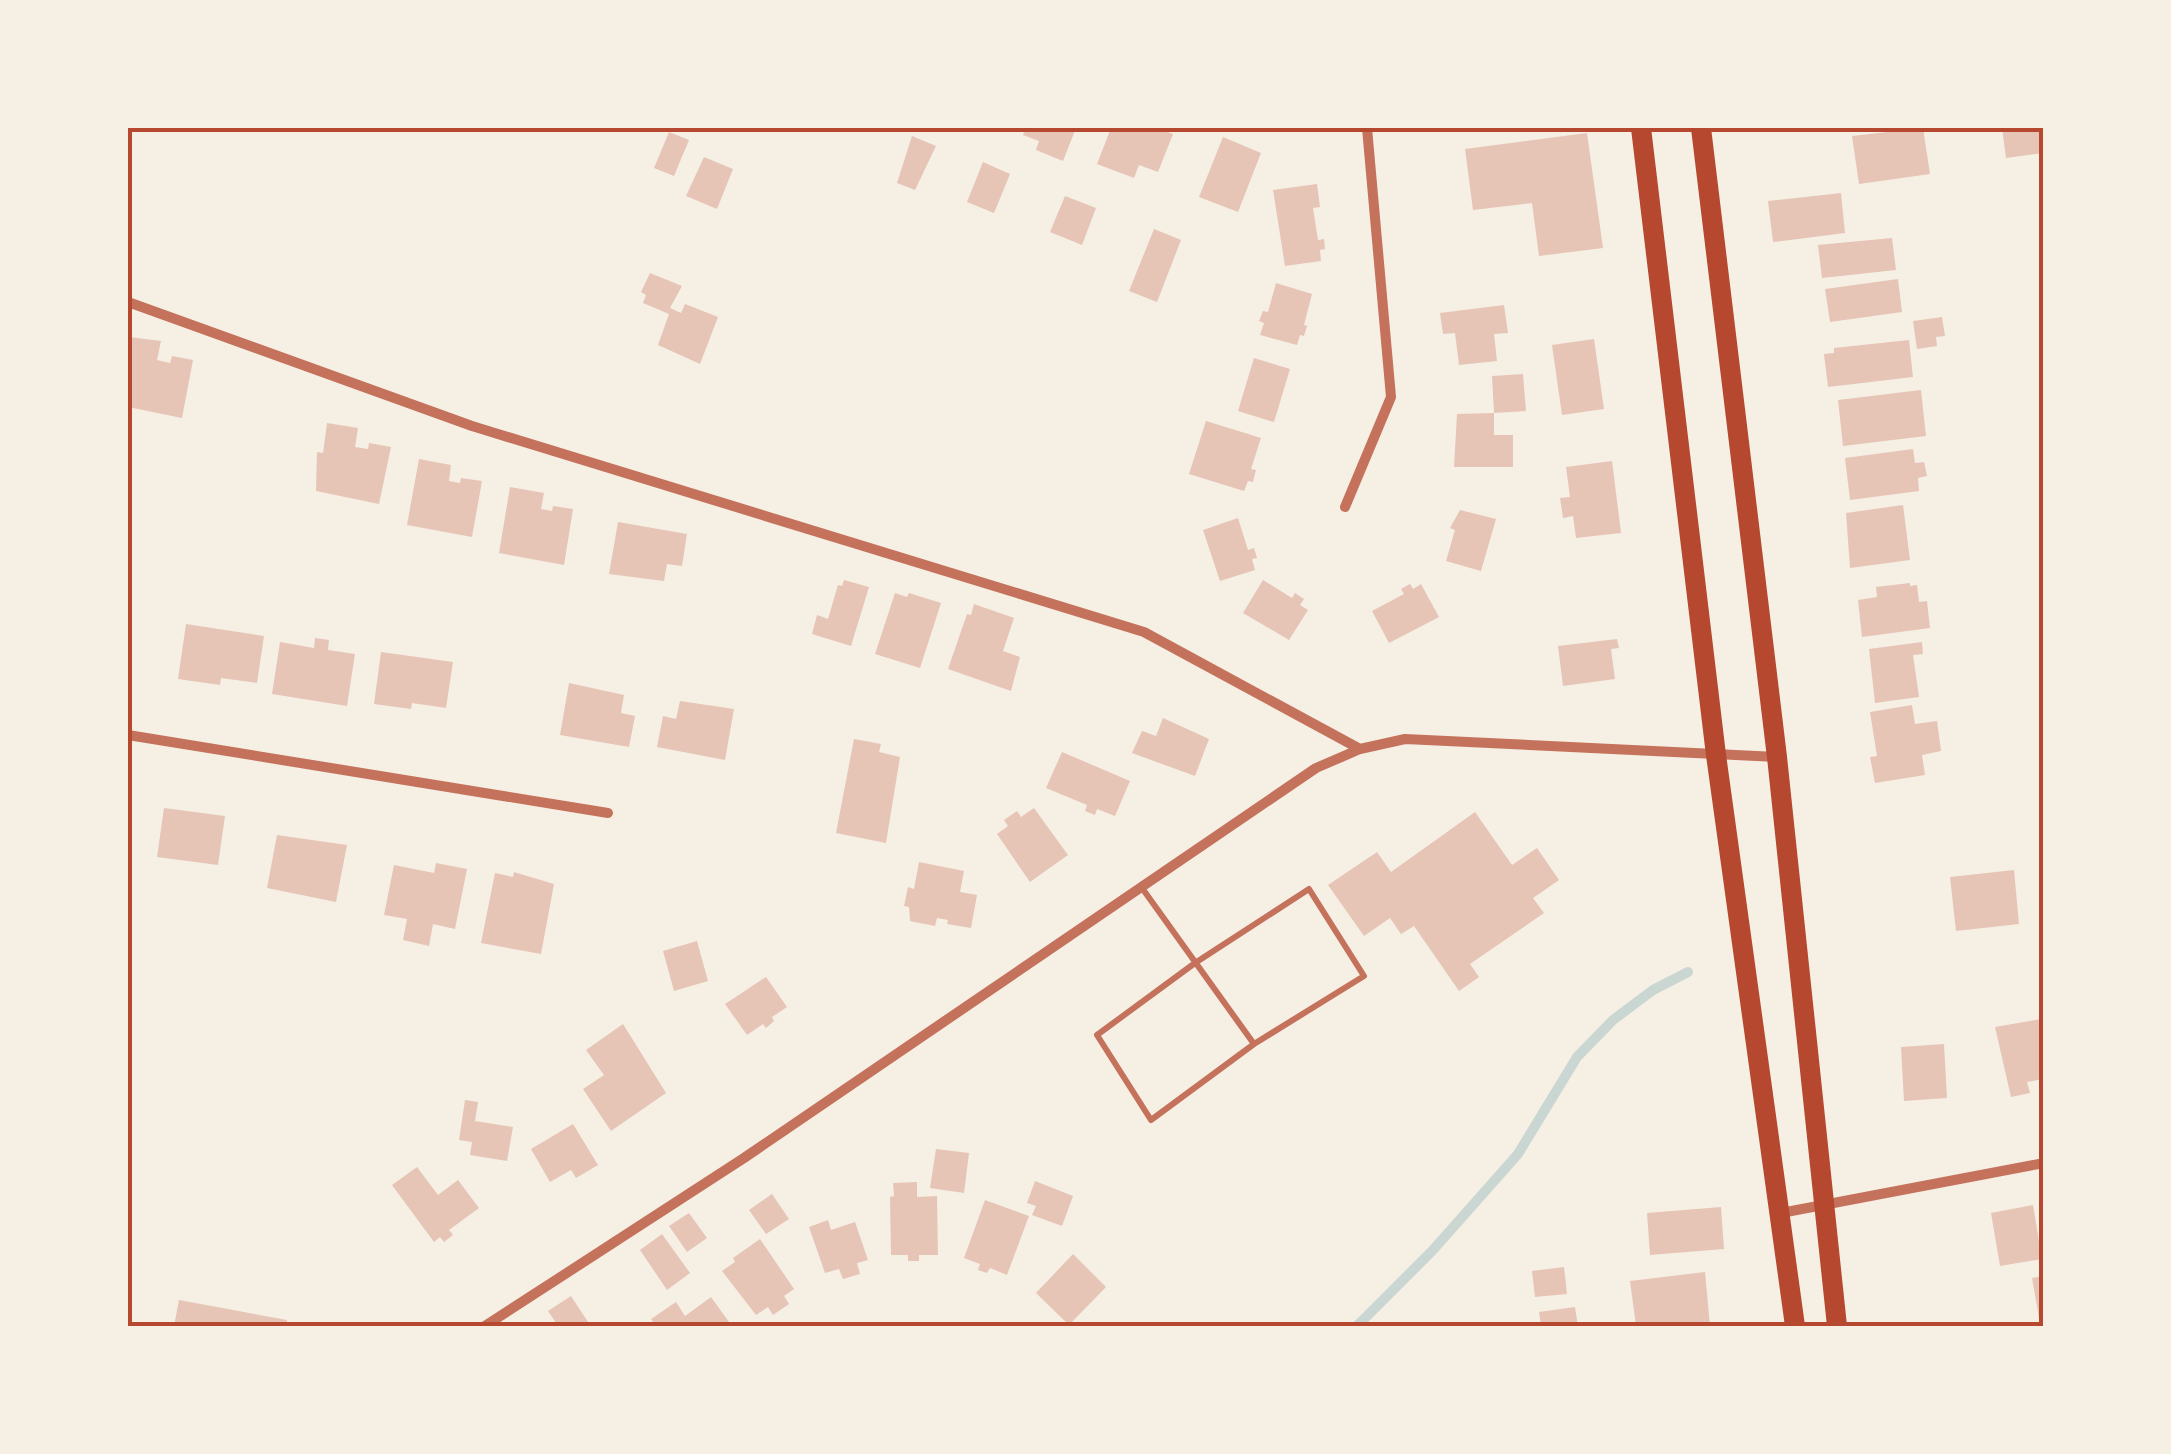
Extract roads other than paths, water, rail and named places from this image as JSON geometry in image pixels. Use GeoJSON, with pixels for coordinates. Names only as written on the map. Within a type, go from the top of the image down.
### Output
{"type":"FeatureCollection","features":[{"type":"Feature","properties":{"kind":"main road"},"geometry":{"type":"LineString","coordinates":[[1641,128],[1716,755],[1795,1326]]}},
{"type":"Feature","properties":{"kind":"main road"},"geometry":{"type":"LineString","coordinates":[[1702,128],[1776,757],[1837,1326]]}},
{"type":"Feature","properties":{"kind":"street"},"geometry":{"type":"LineString","coordinates":[[1345,507],[1390,396],[1366,128]]}},
{"type":"Feature","properties":{"kind":"street"},"geometry":{"type":"LineString","coordinates":[[128,302],[472,426],[1144,632],[1360,749]]}},
{"type":"Feature","properties":{"kind":"street"},"geometry":{"type":"LineString","coordinates":[[128,736],[608,813]]}},
{"type":"Feature","properties":{"kind":"street"},"geometry":{"type":"LineString","coordinates":[[485,1326],[744,1158],[1316,768],[1360,749],[1404,738],[1776,757]]}},
{"type":"Feature","properties":{"kind":"street"},"geometry":{"type":"LineString","coordinates":[[1781,1214],[2044,1163]]}},
{"type":"Feature","properties":{"kind":"lane"},"geometry":{"type":"LineString","coordinates":[[1142,888],[1254,1044]]}},
{"type":"Feature","properties":{"kind":"lane"},"geometry":{"type":"LineString","coordinates":[[1309,889],[1364,976],[1254,1044],[1151,1120],[1097,1035],[1195,963],[1309,889]]}},
{"type":"Feature","properties":{"kind":"waterway"},"geometry":{"type":"LineString","coordinates":[[1357,1326],[1433,1250],[1518,1154],[1577,1057],[1613,1020],[1653,990],[1688,972]]}}]}
